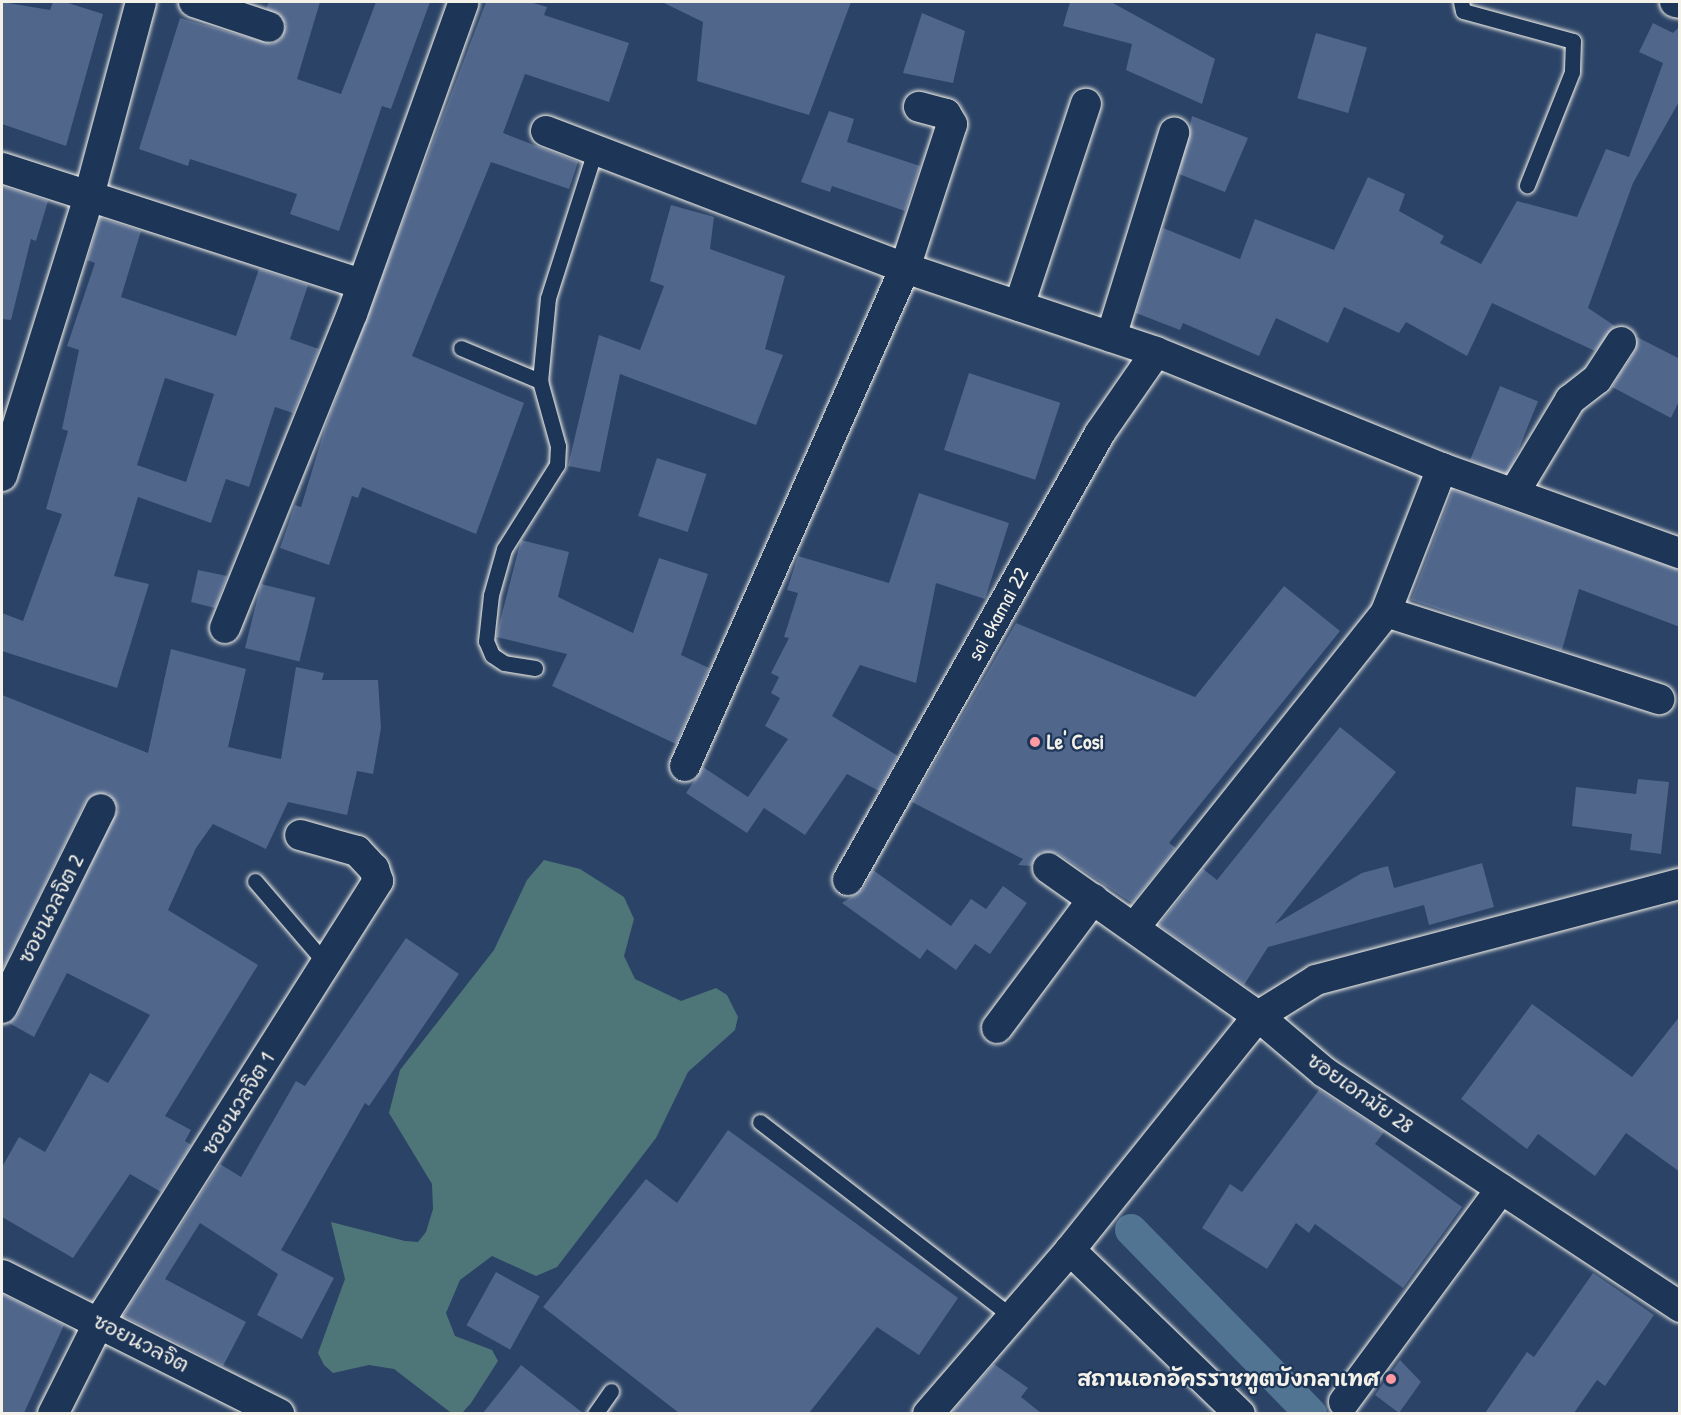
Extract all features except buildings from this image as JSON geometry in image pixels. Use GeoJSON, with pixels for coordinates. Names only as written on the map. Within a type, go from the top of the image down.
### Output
{"type":"FeatureCollection","features":[{"type":"Feature","properties":{"kind":"street"},"geometry":{"type":"LineString","coordinates":[[2,476],[89,196],[141,2]]}},
{"type":"Feature","properties":{"kind":"street"},"geometry":{"type":"LineString","coordinates":[[194,2],[269,27]]}},
{"type":"Feature","properties":{"kind":"street"},"geometry":{"type":"LineString","coordinates":[[225,628],[362,284],[464,2]]}},
{"type":"Feature","properties":{"kind":"street"},"geometry":{"type":"LineString","coordinates":[[1675,2],[1680,3]]}},
{"type":"Feature","properties":{"kind":"street"},"geometry":{"type":"LineString","coordinates":[[1019,306],[1086,104]]}},
{"type":"Feature","properties":{"kind":"street"},"geometry":{"type":"LineString","coordinates":[[685,766],[905,268],[952,124],[946,114],[919,106]]}},
{"type":"Feature","properties":{"kind":"street"},"geometry":{"type":"LineString","coordinates":[[546,131],[905,268],[1156,352],[1442,468],[1680,554]]}},
{"type":"Feature","properties":{"kind":"street"},"geometry":{"type":"LineString","coordinates":[[1111,337],[1174,134]]}},
{"type":"Feature","properties":{"kind":"street"},"geometry":{"type":"LineString","coordinates":[[2,168],[237,240],[362,284]]}},
{"type":"Feature","properties":{"kind":"street"},"geometry":{"type":"LineString","coordinates":[[1514,494],[1570,400],[1598,379],[1621,342]]}},
{"type":"Feature","properties":{"kind":"street","name":"soi ekamai 22"},"geometry":{"type":"LineString","coordinates":[[848,880],[1100,433],[1156,352]]}},
{"type":"Feature","properties":{"kind":"street"},"geometry":{"type":"LineString","coordinates":[[1134,928],[1386,612],[1442,468]]}},
{"type":"Feature","properties":{"kind":"street"},"geometry":{"type":"LineString","coordinates":[[1386,612],[1659,699]]}},
{"type":"Feature","properties":{"kind":"street","name":"ซอยนวลจิต 2"},"geometry":{"type":"LineString","coordinates":[[2,1008],[101,809]]}},
{"type":"Feature","properties":{"kind":"street","name":"ซอยนวลจิต 1"},"geometry":{"type":"LineString","coordinates":[[53,1413],[99,1322],[327,965],[378,881],[357,851],[300,835]]}},
{"type":"Feature","properties":{"kind":"street","name":"ซอยเอกมัย 28"},"geometry":{"type":"LineString","coordinates":[[1048,868],[1258,1016],[1324,1072],[1680,1307]]}},
{"type":"Feature","properties":{"kind":"street"},"geometry":{"type":"LineString","coordinates":[[928,1413],[1070,1250],[1258,1016],[1316,980],[1680,884]]}},
{"type":"Feature","properties":{"kind":"street"},"geometry":{"type":"LineString","coordinates":[[998,1028],[1093,899]]}},
{"type":"Feature","properties":{"kind":"street"},"geometry":{"type":"LineString","coordinates":[[1344,1402],[1502,1189]]}},
{"type":"Feature","properties":{"kind":"street"},"geometry":{"type":"LineString","coordinates":[[1070,1250],[1240,1413]]}},
{"type":"Feature","properties":{"kind":"street","name":"ซอยนวลจิต"},"geometry":{"type":"LineString","coordinates":[[2,1275],[279,1413]]}},
{"type":"Feature","properties":{"kind":"lane"},"geometry":{"type":"LineString","coordinates":[[1461,2],[1463,11],[1574,41],[1572,72],[1527,185]]}},
{"type":"Feature","properties":{"kind":"lane"},"geometry":{"type":"LineString","coordinates":[[536,668],[504,663],[492,655],[486,641],[491,595],[504,549],[557,465],[558,446],[540,381],[548,298],[595,150]]}},
{"type":"Feature","properties":{"kind":"lane"},"geometry":{"type":"LineString","coordinates":[[461,348],[540,381]]}},
{"type":"Feature","properties":{"kind":"lane"},"geometry":{"type":"LineString","coordinates":[[255,881],[327,965]]}},
{"type":"Feature","properties":{"kind":"lane"},"geometry":{"type":"LineString","coordinates":[[760,1122],[1012,1317]]}},
{"type":"Feature","properties":{"kind":"lane"},"geometry":{"type":"LineString","coordinates":[[595,1413],[610,1390]]}},
{"type":"Feature","properties":{"kind":"green space"},"geometry":{"type":"Polygon","coordinates":[[[544,860],[580,869],[624,897],[634,919],[624,956],[635,979],[681,1001],[716,988],[727,995],[738,1017],[735,1030],[688,1072],[656,1138],[557,1267],[536,1276],[492,1256],[460,1280],[446,1313],[455,1336],[492,1350],[498,1361],[463,1412],[450,1412],[394,1369],[369,1365],[333,1373],[324,1365],[318,1353],[345,1279],[331,1222],[405,1241],[418,1242],[426,1232],[433,1209],[432,1184],[389,1113],[400,1070],[494,950],[527,880],[544,860]]]}},
{"type":"Feature","properties":{"kind":"waterway"},"geometry":{"type":"LineString","coordinates":[[1131,1230],[1311,1414]]}},
{"type":"Feature","properties":{"kind":"place","name":"Le' Cosi"},"geometry":{"type":"Point","coordinates":[1035,742]}},
{"type":"Feature","properties":{"kind":"place","name":"สถานเอกอัครราชทูตบังกลาเทศ"},"geometry":{"type":"Point","coordinates":[1391,1379]}}]}
